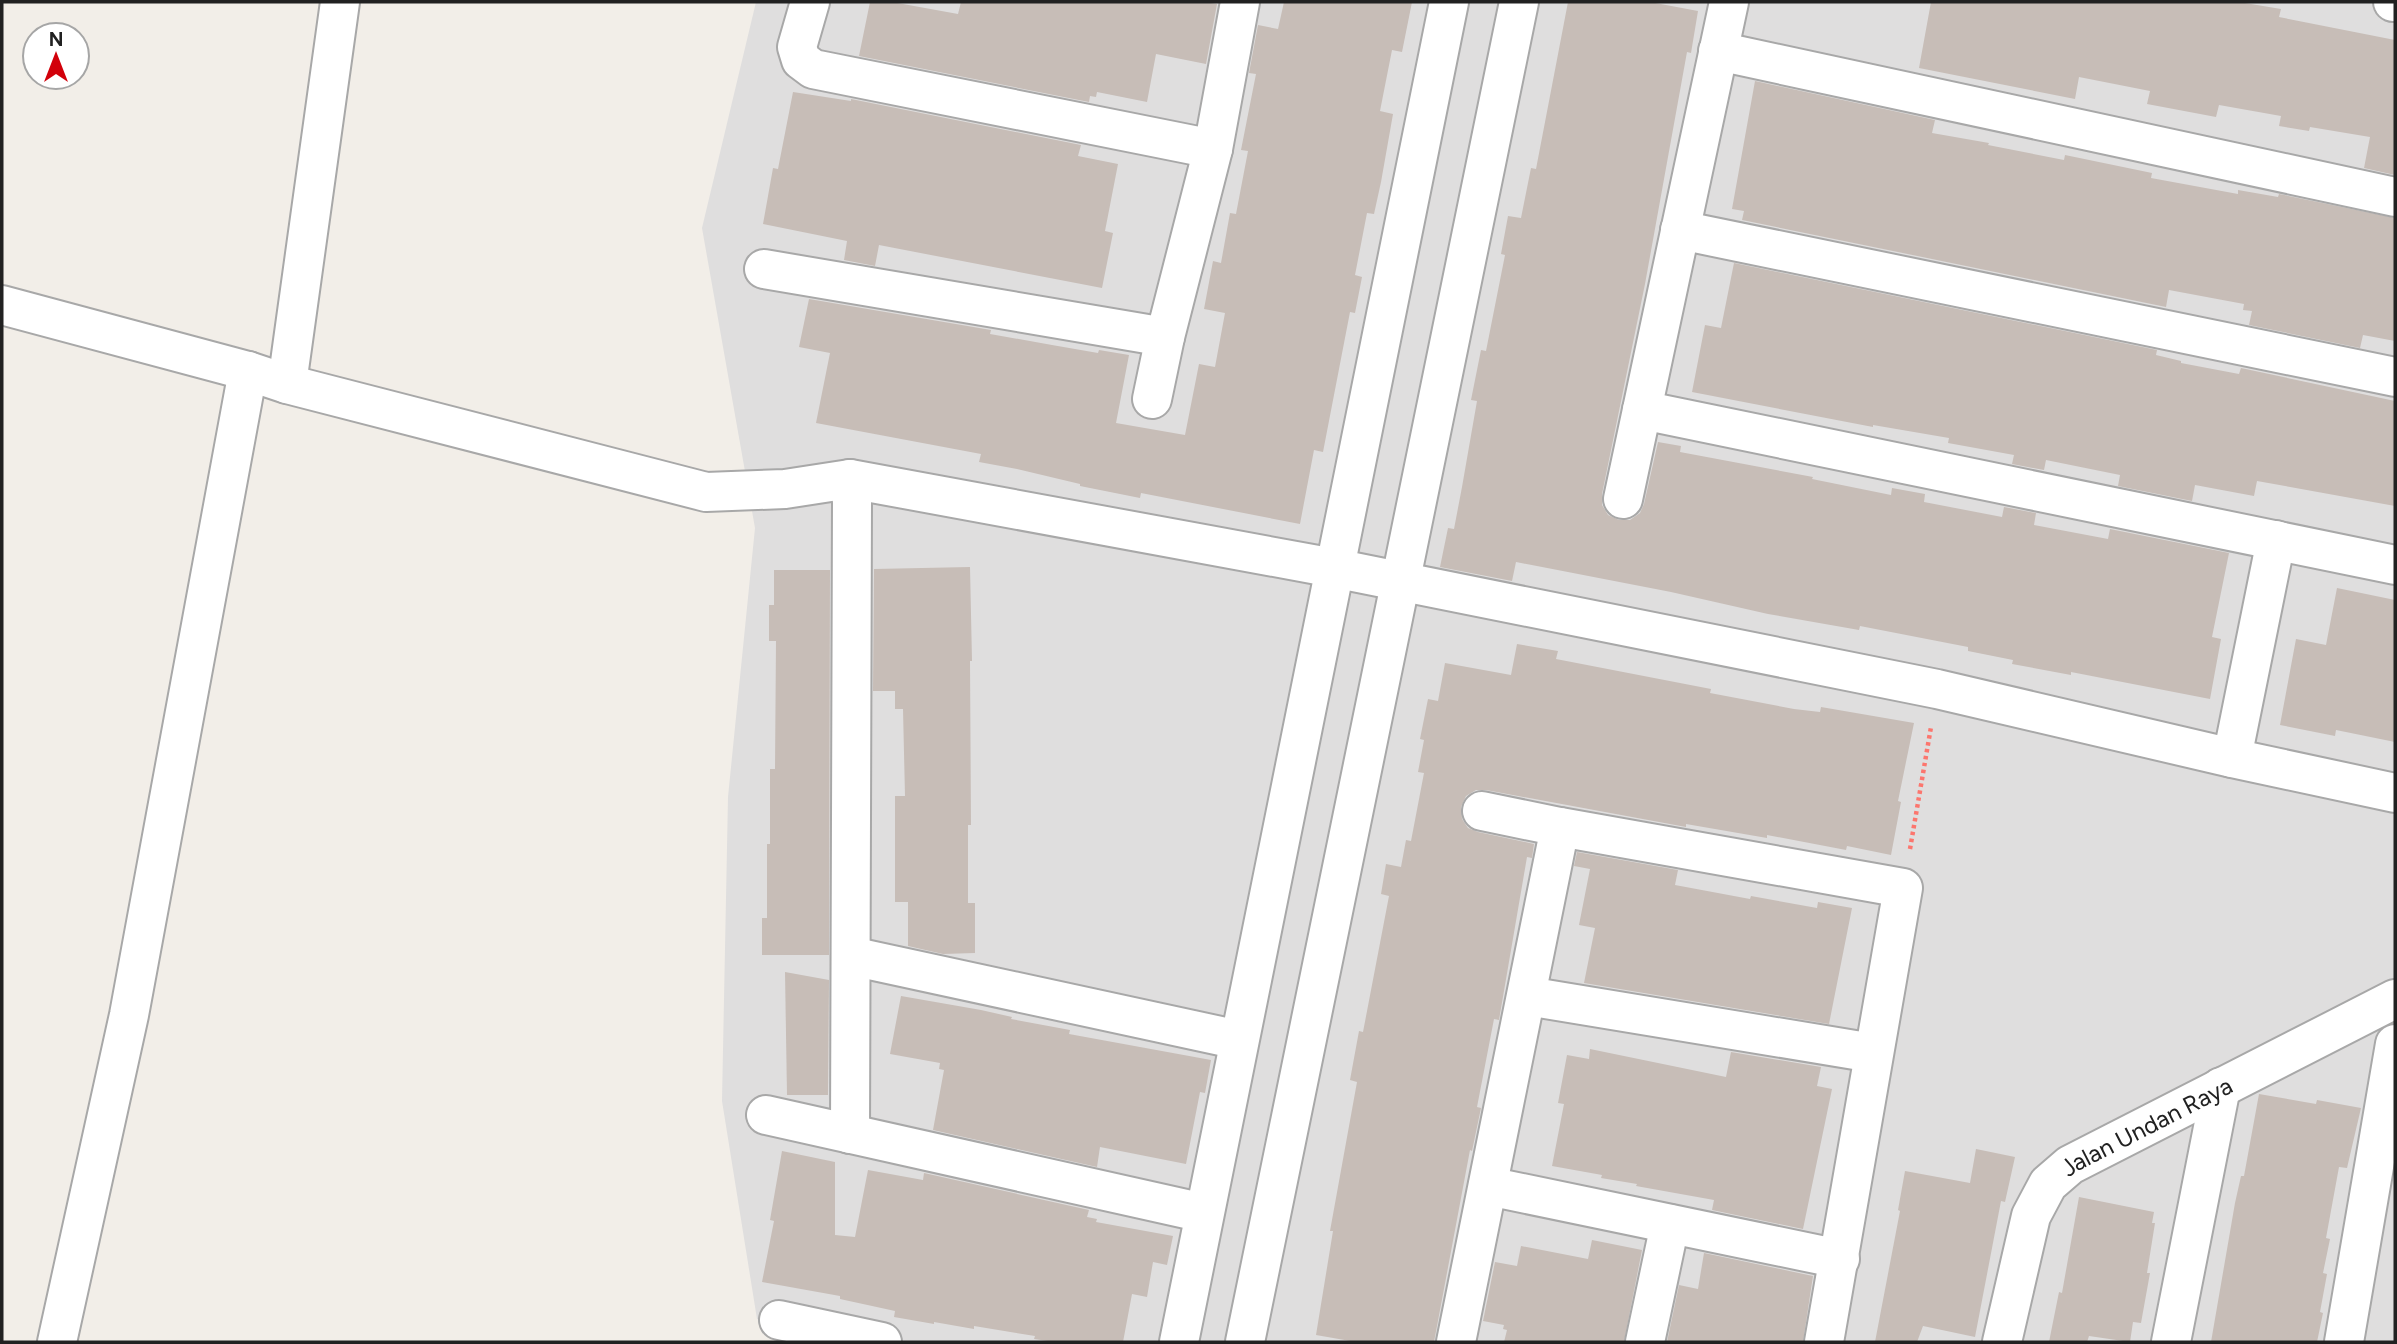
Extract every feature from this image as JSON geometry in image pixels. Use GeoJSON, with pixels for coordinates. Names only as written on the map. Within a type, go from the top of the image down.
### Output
{"type":"FeatureCollection","features":[{"type":"Feature","properties":{"kind":"street"},"geometry":{"type":"LineString","coordinates":[[287,384],[340,2]]}},
{"type":"Feature","properties":{"kind":"street"},"geometry":{"type":"LineString","coordinates":[[810,2],[797,47],[801,60],[813,69],[1213,149]]}},
{"type":"Feature","properties":{"kind":"street"},"geometry":{"type":"LineString","coordinates":[[1152,399],[1213,149],[1240,2]]}},
{"type":"Feature","properties":{"kind":"street"},"geometry":{"type":"LineString","coordinates":[[1179,1342],[1448,2]]}},
{"type":"Feature","properties":{"kind":"street"},"geometry":{"type":"LineString","coordinates":[[1245,1342],[1519,2]]}},
{"type":"Feature","properties":{"kind":"street"},"geometry":{"type":"LineString","coordinates":[[1623,499],[1729,2]]}},
{"type":"Feature","properties":{"kind":"street"},"geometry":{"type":"LineString","coordinates":[[1718,51],[2395,197]]}},
{"type":"Feature","properties":{"kind":"street"},"geometry":{"type":"LineString","coordinates":[[1680,230],[2395,377]]}},
{"type":"Feature","properties":{"kind":"street"},"geometry":{"type":"LineString","coordinates":[[764,269],[1165,337]]}},
{"type":"Feature","properties":{"kind":"street"},"geometry":{"type":"LineString","coordinates":[[2,305],[248,371],[287,384],[706,492],[785,489],[850,479],[1334,568],[1937,688],[2232,758],[2395,793]]}},
{"type":"Feature","properties":{"kind":"street"},"geometry":{"type":"LineString","coordinates":[[57,1342],[130,1014],[248,371]]}},
{"type":"Feature","properties":{"kind":"street"},"geometry":{"type":"LineString","coordinates":[[1642,410],[2395,565]]}},
{"type":"Feature","properties":{"kind":"street"},"geometry":{"type":"LineString","coordinates":[[850,479],[850,1134]]}},
{"type":"Feature","properties":{"kind":"street"},"geometry":{"type":"LineString","coordinates":[[2232,758],[2276,540]]}},
{"type":"Feature","properties":{"kind":"street"},"geometry":{"type":"LineString","coordinates":[[1482,811],[1903,888],[1824,1342]]}},
{"type":"Feature","properties":{"kind":"street"},"geometry":{"type":"LineString","coordinates":[[1456,1342],[1560,827]]}},
{"type":"Feature","properties":{"kind":"street"},"geometry":{"type":"LineString","coordinates":[[851,956],[1239,1040]]}},
{"type":"Feature","properties":{"kind":"street"},"geometry":{"type":"LineString","coordinates":[[1527,996],[1873,1053]]}},
{"type":"Feature","properties":{"kind":"street","name":"Jalan Undan Raya"},"geometry":{"type":"LineString","coordinates":[[2002,1342],[2031,1216],[2048,1184],[2070,1165],[2395,999]]}},
{"type":"Feature","properties":{"kind":"street"},"geometry":{"type":"LineString","coordinates":[[2344,1342],[2395,1044]]}},
{"type":"Feature","properties":{"kind":"street"},"geometry":{"type":"LineString","coordinates":[[2171,1342],[2221,1087]]}},
{"type":"Feature","properties":{"kind":"street"},"geometry":{"type":"LineString","coordinates":[[766,1115],[1204,1213]]}},
{"type":"Feature","properties":{"kind":"street"},"geometry":{"type":"LineString","coordinates":[[1488,1186],[1840,1259]]}},
{"type":"Feature","properties":{"kind":"street"},"geometry":{"type":"LineString","coordinates":[[1646,1342],[1670,1224]]}},
{"type":"Feature","properties":{"kind":"street"},"geometry":{"type":"LineString","coordinates":[[779,1320],[883,1342]]}},
{"type":"Feature","properties":{"kind":"path"},"geometry":{"type":"LineString","coordinates":[[1903,888],[1937,688]]}},
{"type":"Feature","properties":{"kind":"shaded area"},"geometry":{"type":"Polygon","coordinates":[[[756,2],[2395,2],[2395,1342],[820,1342],[757,1319],[722,1101],[728,797],[755,528],[702,228],[756,2]]]}},
{"type":"Feature","properties":{"kind":"building"},"geometry":{"type":"Polygon","coordinates":[[[870,2],[892,2],[958,14],[961,2],[1217,4],[1206,64],[1156,54],[1147,102],[1097,92],[1096,97],[1090,96],[1089,102],[859,56],[870,2]]]}},
{"type":"Feature","properties":{"kind":"building"},"geometry":{"type":"Polygon","coordinates":[[[1284,2],[1412,2],[1402,52],[1392,50],[1380,111],[1393,114],[1374,214],[1367,213],[1355,275],[1362,277],[1355,313],[1350,312],[1323,452],[1314,450],[1300,524],[1141,493],[1140,498],[1080,486],[979,462],[981,454],[816,423],[830,353],[799,347],[809,299],[991,330],[990,334],[1052,345],[1129,355],[1116,423],[1185,435],[1199,364],[1215,367],[1225,313],[1204,309],[1213,261],[1221,263],[1230,213],[1236,214],[1248,151],[1241,150],[1256,74],[1249,73],[1258,25],[1278,29],[1284,2]]]}},
{"type":"Feature","properties":{"kind":"building"},"geometry":{"type":"Polygon","coordinates":[[[1568,2],[1650,2],[1698,11],[1691,53],[1687,52],[1645,284],[1602,494],[1602,505],[1608,515],[1619,520],[1630,520],[1640,513],[1658,442],[1681,446],[1680,452],[1891,495],[1892,488],[1925,494],[1924,502],[2002,517],[2004,507],[2036,513],[2034,525],[2108,539],[2110,529],[2229,553],[2212,637],[2221,639],[2210,699],[2071,672],[2071,675],[2012,664],[2013,660],[1968,651],[1968,647],[1860,626],[1859,630],[1768,614],[1516,562],[1512,581],[1440,567],[1448,528],[1454,529],[1477,401],[1471,400],[1481,350],[1486,351],[1505,255],[1501,254],[1508,216],[1521,218],[1531,168],[1536,169],[1568,2]]]}},
{"type":"Feature","properties":{"kind":"building"},"geometry":{"type":"Polygon","coordinates":[[[1931,2],[2239,2],[2281,9],[2279,17],[2395,40],[2395,175],[2364,168],[2370,137],[2310,127],[2309,131],[2279,126],[2281,116],[2219,105],[2216,117],[2147,104],[2150,91],[2079,77],[2075,99],[1919,68],[1931,2]]]}},
{"type":"Feature","properties":{"kind":"building"},"geometry":{"type":"Polygon","coordinates":[[[1755,81],[1935,120],[1932,133],[1989,143],[1988,145],[2064,160],[2065,155],[2152,173],[2151,178],[2238,194],[2238,190],[2278,197],[2279,194],[2395,218],[2395,341],[2363,335],[2360,348],[2249,325],[2252,311],[2243,310],[2244,304],[2169,290],[2166,307],[1742,220],[1744,211],[1732,209],[1755,81]]]}},
{"type":"Feature","properties":{"kind":"building"},"geometry":{"type":"Polygon","coordinates":[[[793,92],[851,99],[1081,145],[1078,156],[1118,164],[1105,231],[1113,233],[1102,288],[879,245],[875,266],[844,260],[847,241],[763,224],[773,168],[778,169],[793,92]]]}},
{"type":"Feature","properties":{"kind":"building"},"geometry":{"type":"Polygon","coordinates":[[[1734,263],[2157,350],[2156,355],[2181,363],[2239,374],[2241,368],[2395,401],[2395,506],[2257,481],[2254,496],[2195,485],[2192,501],[2118,486],[2120,475],[2046,460],[2044,470],[2012,464],[2014,455],[1948,443],[1949,438],[1873,427],[1692,392],[1705,325],[1721,328],[1734,263]]]}},
{"type":"Feature","properties":{"kind":"building"},"geometry":{"type":"Polygon","coordinates":[[[970,567],[972,661],[968,903],[975,903],[975,953],[943,954],[908,946],[908,902],[895,902],[895,796],[905,796],[903,709],[895,709],[895,691],[873,691],[874,569],[970,567]]]}},
{"type":"Feature","properties":{"kind":"building"},"geometry":{"type":"Polygon","coordinates":[[[774,570],[830,570],[829,955],[762,955],[762,918],[767,918],[770,769],[775,769],[776,641],[769,641],[769,605],[774,605],[774,570]]]}},
{"type":"Feature","properties":{"kind":"building"},"geometry":{"type":"Polygon","coordinates":[[[2337,588],[2395,600],[2395,742],[2336,730],[2335,736],[2280,725],[2296,639],[2326,645],[2337,588]]]}},
{"type":"Feature","properties":{"kind":"building"},"geometry":{"type":"Polygon","coordinates":[[[1517,644],[1558,651],[1556,659],[1711,689],[1710,693],[1794,709],[1820,712],[1821,707],[1914,723],[1898,801],[1901,802],[1891,855],[1847,846],[1846,850],[1767,835],[1767,838],[1686,824],[1686,827],[1486,790],[1476,790],[1466,796],[1461,807],[1462,819],[1468,828],[1534,844],[1532,858],[1527,857],[1499,1020],[1494,1019],[1477,1107],[1481,1108],[1472,1151],[1470,1150],[1434,1342],[1356,1342],[1316,1335],[1333,1231],[1330,1231],[1357,1082],[1350,1080],[1359,1031],[1363,1032],[1389,896],[1381,894],[1386,864],[1401,867],[1406,840],[1411,841],[1424,773],[1418,772],[1424,740],[1420,739],[1428,699],[1438,701],[1445,663],[1511,675],[1517,644]]]}},
{"type":"Feature","properties":{"kind":"building"},"geometry":{"type":"Polygon","coordinates":[[[1577,852],[1678,870],[1675,885],[1817,908],[1818,902],[1852,908],[1829,1024],[1584,983],[1595,928],[1579,925],[1590,869],[1574,866],[1577,852]]]}},
{"type":"Feature","properties":{"kind":"building"},"geometry":{"type":"Polygon","coordinates":[[[785,972],[829,980],[828,1095],[787,1095],[785,972]]]}},
{"type":"Feature","properties":{"kind":"building"},"geometry":{"type":"Polygon","coordinates":[[[901,996],[1070,1030],[1069,1034],[1211,1060],[1205,1093],[1200,1092],[1186,1164],[1100,1147],[1097,1167],[933,1130],[944,1070],[939,1069],[940,1063],[890,1054],[901,996]]]}},
{"type":"Feature","properties":{"kind":"building"},"geometry":{"type":"Polygon","coordinates":[[[1590,1049],[1726,1077],[1731,1052],[1821,1067],[1817,1086],[1832,1089],[1803,1229],[1712,1210],[1714,1200],[1636,1186],[1637,1184],[1601,1178],[1602,1175],[1552,1166],[1564,1104],[1558,1103],[1567,1055],[1589,1059],[1590,1049]]]}},
{"type":"Feature","properties":{"kind":"building"},"geometry":{"type":"Polygon","coordinates":[[[2259,1094],[2316,1104],[2317,1100],[2361,1108],[2347,1168],[2339,1167],[2326,1238],[2330,1239],[2323,1273],[2327,1274],[2317,1342],[2211,1342],[2235,1203],[2241,1176],[2244,1176],[2259,1094]]]}},
{"type":"Feature","properties":{"kind":"building"},"geometry":{"type":"Polygon","coordinates":[[[1976,1149],[2015,1157],[2005,1202],[2001,1201],[1975,1337],[1923,1326],[1917,1342],[1875,1342],[1905,1171],[1970,1183],[1976,1149]]]}},
{"type":"Feature","properties":{"kind":"building"},"geometry":{"type":"Polygon","coordinates":[[[782,1151],[835,1162],[835,1235],[855,1237],[868,1170],[923,1180],[924,1173],[1089,1210],[1087,1217],[1097,1219],[1096,1222],[1173,1236],[1167,1265],[1153,1262],[1147,1297],[1132,1294],[1123,1342],[1055,1342],[974,1326],[974,1329],[934,1324],[894,1317],[895,1311],[840,1299],[840,1296],[762,1282],[774,1221],[770,1220],[782,1151]]]}},
{"type":"Feature","properties":{"kind":"building"},"geometry":{"type":"Polygon","coordinates":[[[2079,1197],[2154,1212],[2152,1223],[2155,1223],[2147,1273],[2150,1273],[2141,1323],[2133,1322],[2130,1342],[2089,1336],[2087,1342],[2049,1342],[2059,1292],[2062,1293],[2079,1197]]]}},
{"type":"Feature","properties":{"kind":"building"},"geometry":{"type":"Polygon","coordinates":[[[1592,1240],[1642,1250],[1624,1342],[1504,1342],[1507,1330],[1503,1329],[1504,1325],[1483,1321],[1495,1262],[1517,1266],[1521,1246],[1588,1259],[1592,1240]]]}},
{"type":"Feature","properties":{"kind":"building"},"geometry":{"type":"Polygon","coordinates":[[[1704,1253],[1813,1276],[1803,1342],[1667,1342],[1679,1285],[1698,1289],[1704,1253]]]}}]}
